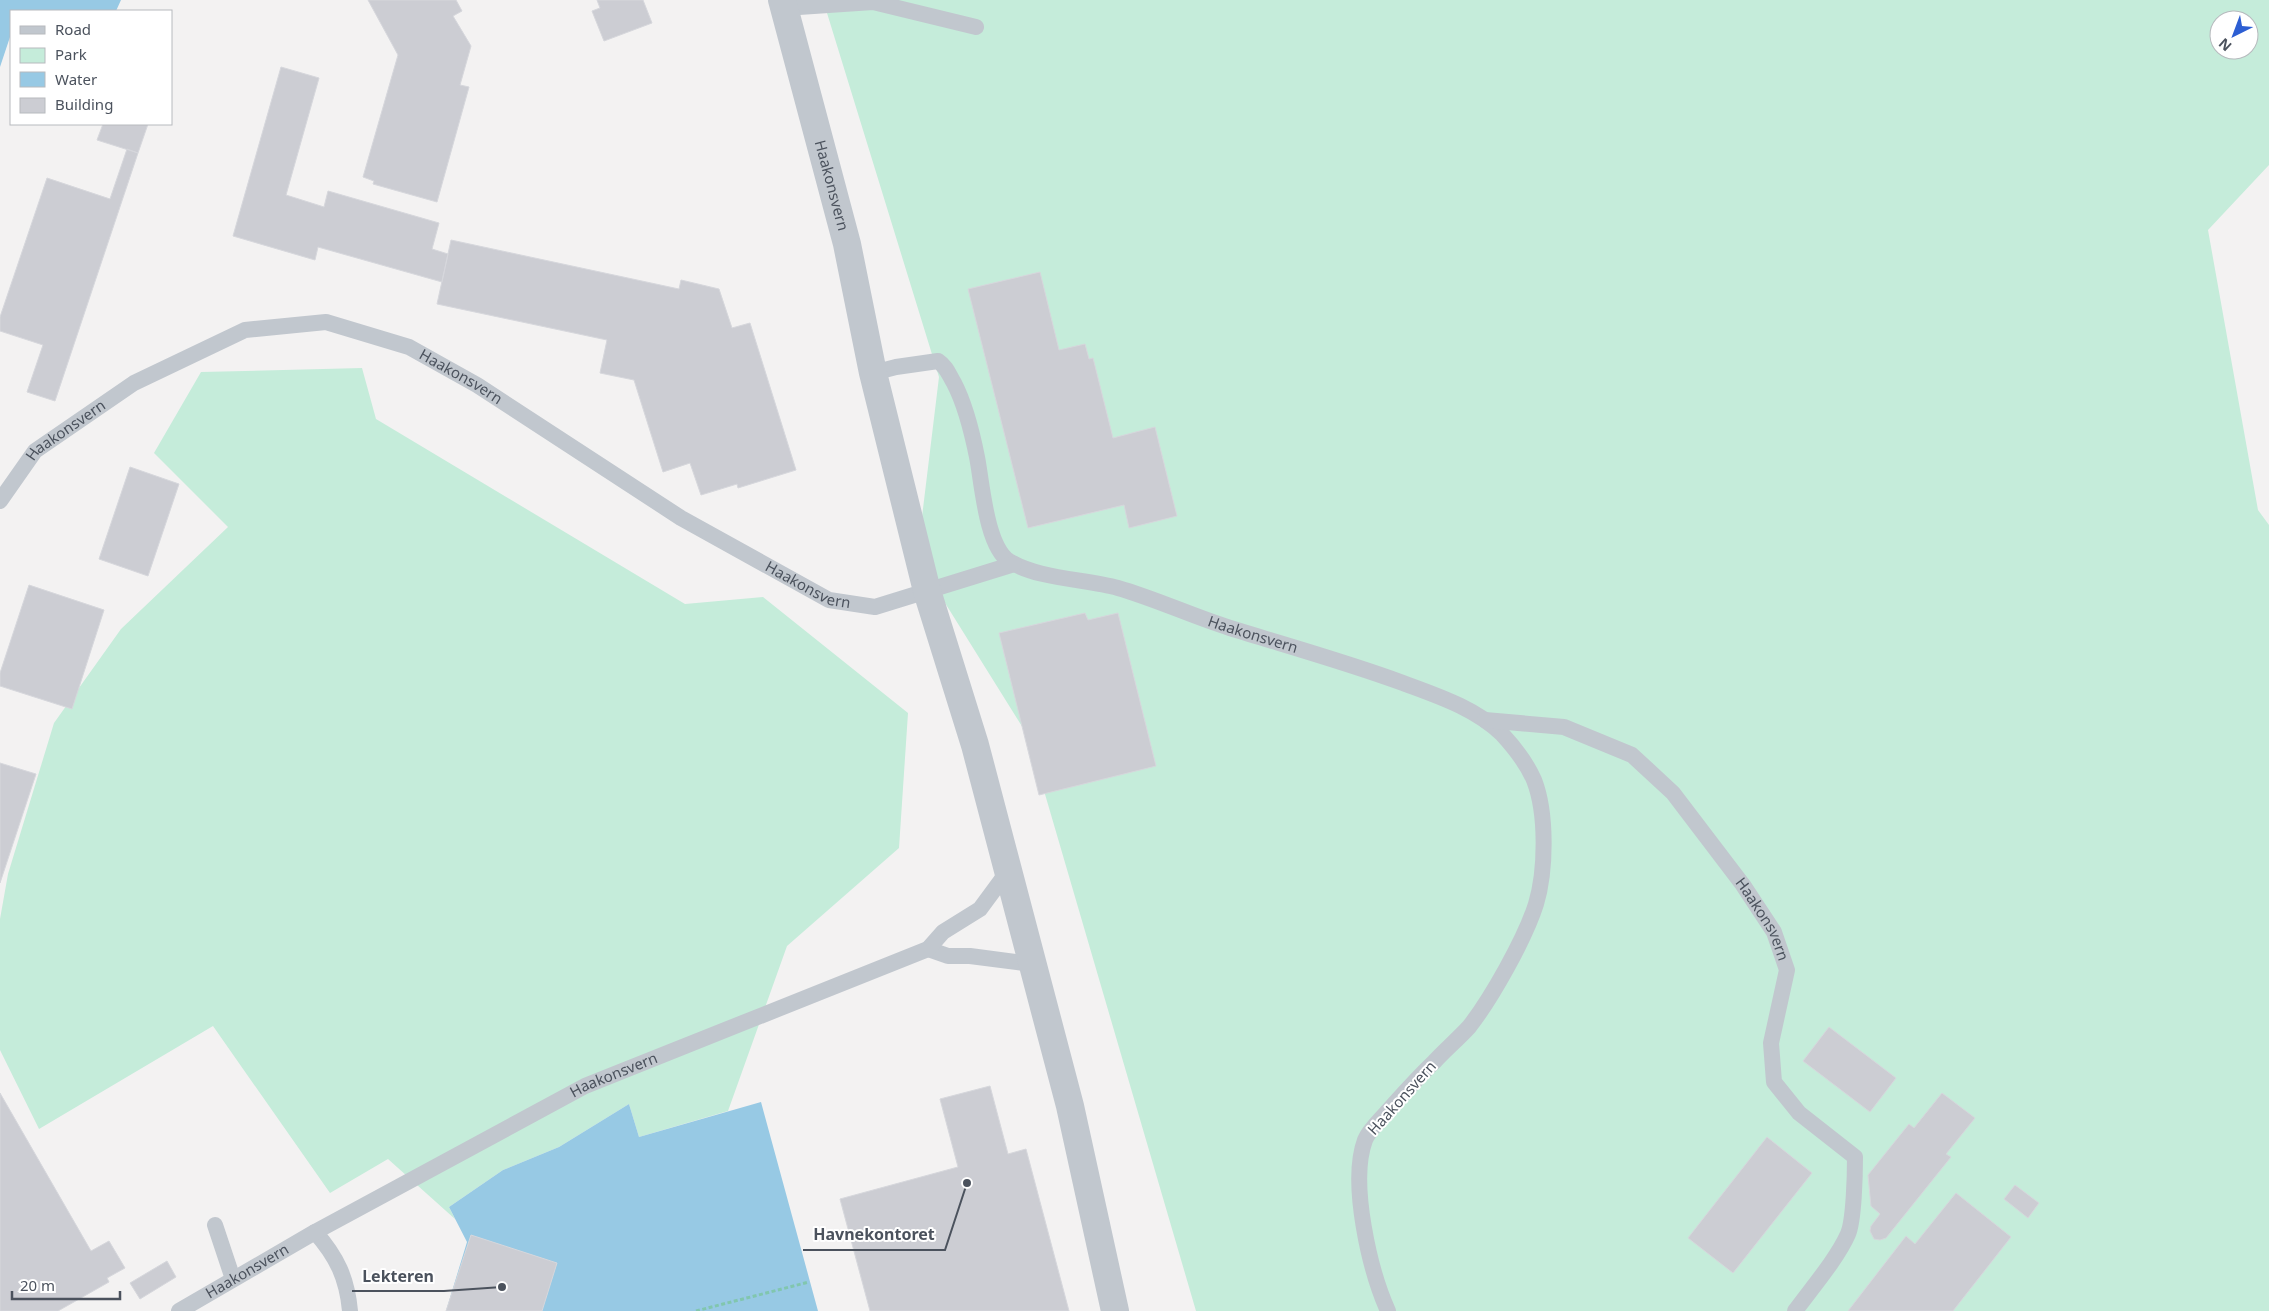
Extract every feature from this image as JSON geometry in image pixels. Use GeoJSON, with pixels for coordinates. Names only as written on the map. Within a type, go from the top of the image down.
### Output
{"type":"FeatureCollection","features":[{"type":"Feature","properties":{"kind":"street","name":"Haakonsvern"},"geometry":{"type":"LineString","coordinates":[[783,4],[847,244],[873,373],[927,591],[975,745],[1070,1106],[1116,1311]]}},
{"type":"Feature","properties":{"kind":"lane"},"geometry":{"type":"LineString","coordinates":[[783,4],[874,2],[976,27]]}},
{"type":"Feature","properties":{"kind":"lane","name":"Haakonsvern"},"geometry":{"type":"LineString","coordinates":[[0,501],[36,451],[134,383],[244,330],[326,322],[408,347],[468,380],[681,518],[829,600],[875,607],[1014,564],[1118,588],[1226,627],[1355,665],[1460,705],[1485,720],[1503,735],[1519,755],[1533,779],[1540,802],[1543,834],[1542,874],[1536,904],[1494,990],[1468,1028],[1414,1082],[1366,1136],[1359,1179],[1366,1236],[1378,1288],[1388,1311]]}},
{"type":"Feature","properties":{"kind":"lane"},"geometry":{"type":"LineString","coordinates":[[873,373],[896,367],[938,361],[945,366],[963,399],[977,457],[985,510],[990,526],[1004,558],[1014,564]]}},
{"type":"Feature","properties":{"kind":"lane","name":"Haakonsvern"},"geometry":{"type":"LineString","coordinates":[[1485,720],[1564,728],[1632,755],[1673,793],[1743,885],[1774,932],[1787,970],[1771,1043],[1774,1082],[1799,1113],[1855,1157],[1856,1177],[1848,1234],[1821,1277],[1795,1311]]}},
{"type":"Feature","properties":{"kind":"lane","name":"Haakonsvern"},"geometry":{"type":"LineString","coordinates":[[179,1311],[315,1232],[585,1086],[928,949],[943,932],[980,909],[1008,871]]}},
{"type":"Feature","properties":{"kind":"lane"},"geometry":{"type":"LineString","coordinates":[[928,949],[948,956],[970,956],[1032,964]]}},
{"type":"Feature","properties":{"kind":"lane"},"geometry":{"type":"LineString","coordinates":[[216,1225],[233,1279]]}},
{"type":"Feature","properties":{"kind":"lane"},"geometry":{"type":"LineString","coordinates":[[315,1232],[328,1247],[348,1286],[350,1311]]}},
{"type":"Feature","properties":{"kind":"path"},"geometry":{"type":"LineString","coordinates":[[696,1311],[809,1282]]}},
{"type":"Feature","properties":{"kind":"green space"},"geometry":{"type":"Polygon","coordinates":[[[823,0],[2269,0],[2269,165],[2208,230],[2258,510],[2269,525],[2269,1311],[1196,1311],[1028,736],[917,558],[939,377],[823,0]]]}},
{"type":"Feature","properties":{"kind":"green space"},"geometry":{"type":"Polygon","coordinates":[[[362,368],[376,419],[685,604],[763,597],[908,713],[899,848],[787,946],[728,1111],[639,1137],[629,1104],[559,1147],[503,1170],[449,1207],[455,1219],[388,1159],[330,1193],[213,1026],[39,1129],[0,1050],[0,919],[8,874],[54,723],[121,629],[228,527],[154,453],[201,372],[362,368]]]}},
{"type":"Feature","properties":{"kind":"water"},"geometry":{"type":"Polygon","coordinates":[[[0,0],[121,0],[116,10],[10,10],[10,37],[0,67],[0,0]]]}},
{"type":"Feature","properties":{"kind":"water"},"geometry":{"type":"Polygon","coordinates":[[[761,1102],[818,1311],[446,1311],[467,1242],[449,1207],[503,1170],[559,1147],[629,1104],[639,1137],[761,1102]]]}},
{"type":"Feature","properties":{"kind":"building"},"geometry":{"type":"Polygon","coordinates":[[[368,0],[456,0],[462,11],[453,16],[471,46],[460,85],[469,87],[437,202],[373,184],[374,181],[363,177],[398,55],[368,0]]]}},
{"type":"Feature","properties":{"kind":"building"},"geometry":{"type":"Polygon","coordinates":[[[597,0],[643,0],[652,23],[604,41],[592,11],[600,8],[597,0]]]}},
{"type":"Feature","properties":{"kind":"building"},"geometry":{"type":"Polygon","coordinates":[[[281,67],[319,78],[286,195],[324,207],[328,191],[439,223],[432,249],[448,254],[442,282],[318,247],[315,260],[233,236],[281,67]]]}},
{"type":"Feature","properties":{"kind":"building"},"geometry":{"type":"Polygon","coordinates":[[[103,125],[148,125],[138,153],[97,140],[103,125]]]}},
{"type":"Feature","properties":{"kind":"building"},"geometry":{"type":"Polygon","coordinates":[[[127,149],[138,153],[55,401],[27,392],[43,345],[0,331],[0,317],[47,178],[110,199],[127,149]]]}},
{"type":"Feature","properties":{"kind":"building"},"geometry":{"type":"Polygon","coordinates":[[[451,240],[679,289],[681,280],[719,289],[732,328],[750,323],[796,470],[738,488],[737,484],[701,495],[690,463],[663,472],[634,380],[600,373],[607,340],[437,304],[451,240]]]}},
{"type":"Feature","properties":{"kind":"building"},"geometry":{"type":"Polygon","coordinates":[[[1040,272],[1059,350],[1085,344],[1089,359],[1093,358],[1113,438],[1155,427],[1177,516],[1129,528],[1124,505],[1028,528],[968,289],[1040,272]]]}},
{"type":"Feature","properties":{"kind":"building"},"geometry":{"type":"Polygon","coordinates":[[[130,467],[179,484],[148,576],[99,559],[130,467]]]}},
{"type":"Feature","properties":{"kind":"building"},"geometry":{"type":"Polygon","coordinates":[[[29,585],[104,610],[72,709],[0,686],[0,673],[29,585]]]}},
{"type":"Feature","properties":{"kind":"building"},"geometry":{"type":"Polygon","coordinates":[[[1085,613],[1088,620],[1118,613],[1156,766],[1039,795],[999,633],[1085,613]]]}},
{"type":"Feature","properties":{"kind":"building"},"geometry":{"type":"Polygon","coordinates":[[[0,763],[36,774],[0,883],[0,763]]]}},
{"type":"Feature","properties":{"kind":"building"},"geometry":{"type":"Polygon","coordinates":[[[1829,1027],[1896,1078],[1870,1112],[1803,1061],[1829,1027]]]}},
{"type":"Feature","properties":{"kind":"building"},"geometry":{"type":"Polygon","coordinates":[[[990,1086],[1008,1154],[1026,1149],[1069,1311],[870,1311],[840,1199],[958,1167],[940,1099],[990,1086]]]}},
{"type":"Feature","properties":{"kind":"building"},"geometry":{"type":"Polygon","coordinates":[[[0,1093],[91,1251],[109,1241],[125,1268],[107,1278],[109,1282],[58,1311],[0,1311],[0,1093]]]}},
{"type":"Feature","properties":{"kind":"building"},"geometry":{"type":"Polygon","coordinates":[[[1942,1093],[1975,1118],[1946,1154],[1951,1157],[1886,1238],[1874,1239],[1870,1231],[1871,1226],[1880,1214],[1871,1206],[1868,1175],[1909,1124],[1914,1128],[1942,1093]]]}},
{"type":"Feature","properties":{"kind":"building"},"geometry":{"type":"Polygon","coordinates":[[[1767,1137],[1812,1173],[1733,1273],[1688,1238],[1767,1137]]]}},
{"type":"Feature","properties":{"kind":"building"},"geometry":{"type":"Polygon","coordinates":[[[2015,1185],[2039,1203],[2028,1218],[2004,1199],[2015,1185]]]}},
{"type":"Feature","properties":{"kind":"building"},"geometry":{"type":"Polygon","coordinates":[[[1956,1193],[2011,1237],[1953,1311],[1848,1311],[1906,1236],[1915,1244],[1956,1193]]]}},
{"type":"Feature","properties":{"kind":"building"},"geometry":{"type":"Polygon","coordinates":[[[471,1235],[557,1263],[542,1311],[446,1311],[471,1235]]]}},
{"type":"Feature","properties":{"kind":"building"},"geometry":{"type":"Polygon","coordinates":[[[167,1261],[176,1277],[140,1299],[130,1283],[167,1261]]]}},
{"type":"Feature","properties":{"kind":"place","name":"Havnekontoret"},"geometry":{"type":"Point","coordinates":[967,1183]}},
{"type":"Feature","properties":{"kind":"place","name":"Lekteren"},"geometry":{"type":"Point","coordinates":[502,1287]}}]}
